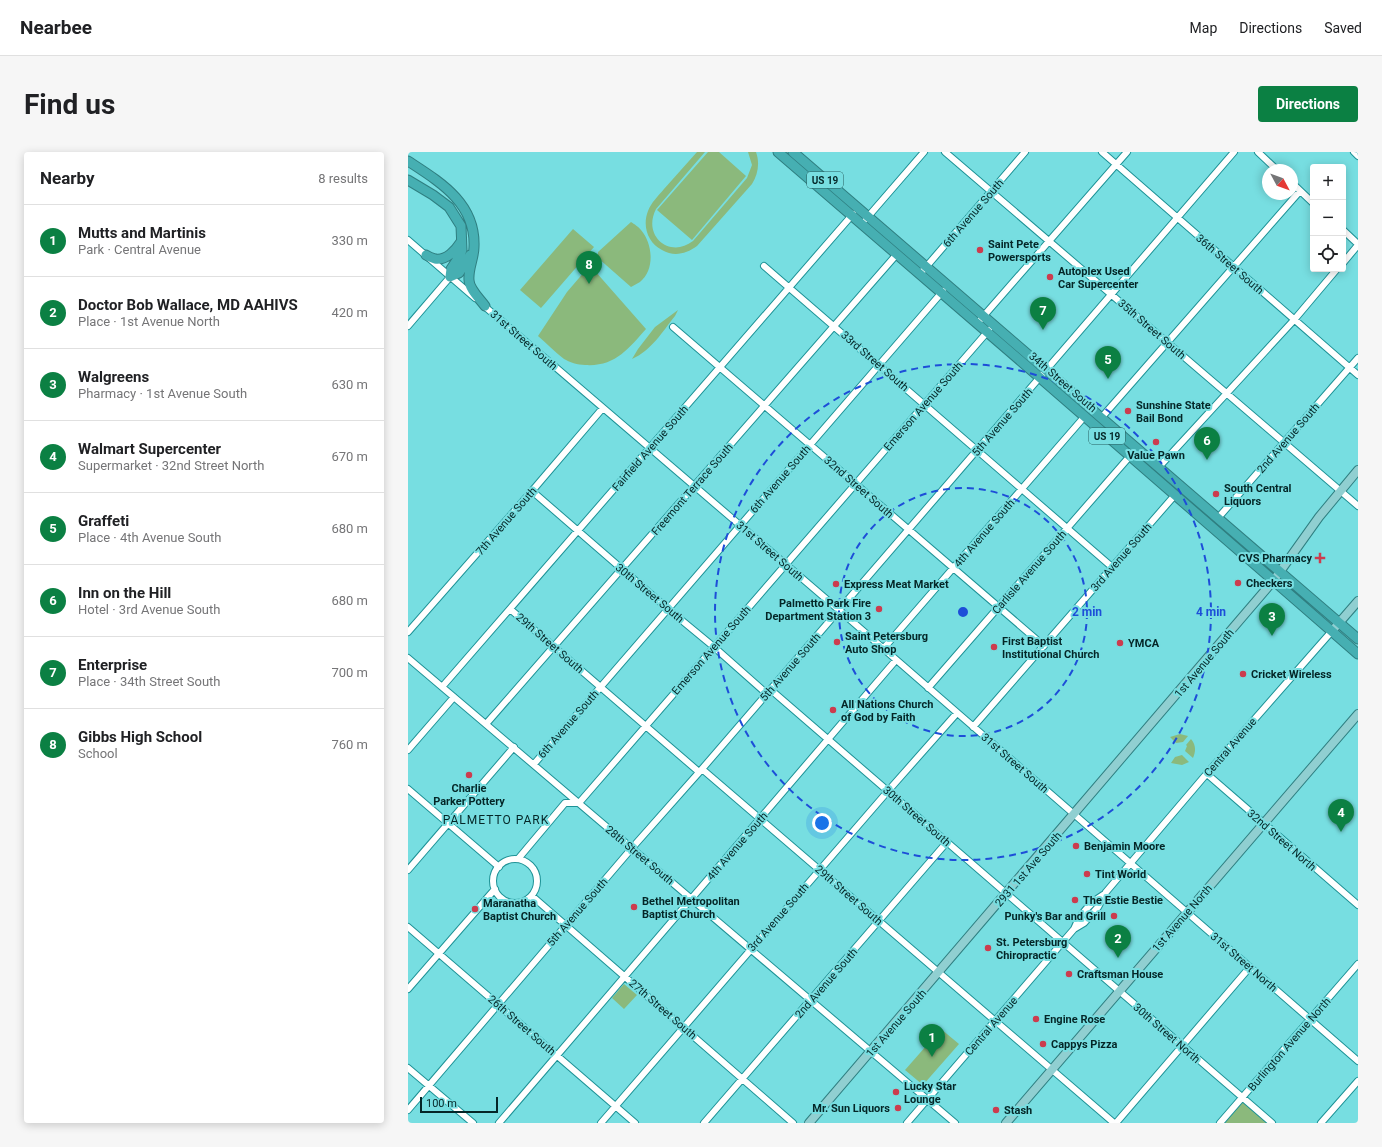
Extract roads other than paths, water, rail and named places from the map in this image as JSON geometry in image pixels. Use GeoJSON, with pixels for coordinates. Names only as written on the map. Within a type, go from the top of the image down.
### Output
{"type":"FeatureCollection","features":[{"type":"Feature","properties":{"kind":"highway","name":"34th Street South"},"geometry":{"type":"LineString","coordinates":[[778,152],[942,292],[1332,631]]}},
{"type":"Feature","properties":{"kind":"highway","name":"34th Street South"},"geometry":{"type":"LineString","coordinates":[[793,152],[1281,571],[1339,623]]}},
{"type":"Feature","properties":{"kind":"highway"},"geometry":{"type":"LineString","coordinates":[[408,161],[445,187],[455,196],[469,216],[473,232],[474,247],[469,281],[472,290],[485,306]]}},
{"type":"Feature","properties":{"kind":"highway"},"geometry":{"type":"LineString","coordinates":[[408,180],[450,207],[461,226],[462,250],[451,269],[450,277]]}},
{"type":"Feature","properties":{"kind":"highway"},"geometry":{"type":"LineString","coordinates":[[426,256],[437,260],[446,257],[456,250],[461,242]]}},
{"type":"Feature","properties":{"kind":"highway"},"geometry":{"type":"LineString","coordinates":[[450,277],[459,273],[474,247]]}},
{"type":"Feature","properties":{"kind":"highway"},"geometry":{"type":"LineString","coordinates":[[1120,448],[1128,448],[1149,466],[1159,467]]}},
{"type":"Feature","properties":{"kind":"highway"},"geometry":{"type":"LineString","coordinates":[[1175,495],[1183,496],[1207,516],[1216,515]]}},
{"type":"Feature","properties":{"kind":"highway"},"geometry":{"type":"LineString","coordinates":[[1224,537],[1229,536],[1246,551],[1252,547]]}},
{"type":"Feature","properties":{"kind":"highway","name":"US 19"},"geometry":{"type":"LineString","coordinates":[[1339,623],[1358,639]]}},
{"type":"Feature","properties":{"kind":"highway","name":"US 19"},"geometry":{"type":"LineString","coordinates":[[1332,631],[1358,654]]}},
{"type":"Feature","properties":{"kind":"main road","name":"1st Avenue South"},"geometry":{"type":"LineString","coordinates":[[1074,815],[1274,580],[1298,545],[1358,470]]}},
{"type":"Feature","properties":{"kind":"main road","name":"Central Avenue"},"geometry":{"type":"LineString","coordinates":[[1332,631],[1358,601]]}},
{"type":"Feature","properties":{"kind":"main road","name":"1st Avenue North"},"geometry":{"type":"LineString","coordinates":[[1006,1123],[1358,714]]}},
{"type":"Feature","properties":{"kind":"main road","name":"2931 1st Ave South"},"geometry":{"type":"LineString","coordinates":[[982,922],[1074,815]]}},
{"type":"Feature","properties":{"kind":"main road","name":"1st Avenue South"},"geometry":{"type":"LineString","coordinates":[[810,1123],[982,922]]}},
{"type":"Feature","properties":{"kind":"street"},"geometry":{"type":"LineString","coordinates":[[861,224],[924,152]]}},
{"type":"Feature","properties":{"kind":"street","name":"35th Street South"},"geometry":{"type":"LineString","coordinates":[[945,152],[1358,506]]}},
{"type":"Feature","properties":{"kind":"street","name":"6th Avenue South"},"geometry":{"type":"LineString","coordinates":[[920,274],[1025,152]]}},
{"type":"Feature","properties":{"kind":"street","name":"36th Street South"},"geometry":{"type":"LineString","coordinates":[[1102,152],[1358,375]]}},
{"type":"Feature","properties":{"kind":"street"},"geometry":{"type":"LineString","coordinates":[[978,324],[1127,152]]}},
{"type":"Feature","properties":{"kind":"street","name":"5th Avenue South"},"geometry":{"type":"LineString","coordinates":[[408,1110],[632,848],[769,692],[1234,152]]}},
{"type":"Feature","properties":{"kind":"street"},"geometry":{"type":"LineString","coordinates":[[1258,152],[1271,164]]}},
{"type":"Feature","properties":{"kind":"street"},"geometry":{"type":"LineString","coordinates":[[1354,152],[1358,156]]}},
{"type":"Feature","properties":{"kind":"street"},"geometry":{"type":"LineString","coordinates":[[1102,417],[1300,191],[1310,200]]}},
{"type":"Feature","properties":{"kind":"street","name":"Fairfield Avenue South"},"geometry":{"type":"LineString","coordinates":[[442,687],[858,208]]}},
{"type":"Feature","properties":{"kind":"street"},"geometry":{"type":"LineString","coordinates":[[1346,233],[1358,244],[1346,259]]}},
{"type":"Feature","properties":{"kind":"street","name":"31st Street South"},"geometry":{"type":"LineString","coordinates":[[408,240],[649,449],[839,610],[1130,864]]}},
{"type":"Feature","properties":{"kind":"street","name":"Freemont Terrace South"},"geometry":{"type":"LineString","coordinates":[[486,724],[897,254]]}},
{"type":"Feature","properties":{"kind":"street","name":"33rd Street South"},"geometry":{"type":"LineString","coordinates":[[764,266],[1112,567]]}},
{"type":"Feature","properties":{"kind":"street"},"geometry":{"type":"LineString","coordinates":[[1159,467],[1294,320],[1335,272]]}},
{"type":"Feature","properties":{"kind":"street"},"geometry":{"type":"LineString","coordinates":[[408,326],[450,277]]}},
{"type":"Feature","properties":{"kind":"street","name":"6th Avenue South"},"geometry":{"type":"LineString","coordinates":[[534,764],[948,285]]}},
{"type":"Feature","properties":{"kind":"street","name":"Emerson Avenue South"},"geometry":{"type":"LineString","coordinates":[[578,803],[994,324]]}},
{"type":"Feature","properties":{"kind":"street","name":"32nd Street South"},"geometry":{"type":"LineString","coordinates":[[673,327],[1044,646]]}},
{"type":"Feature","properties":{"kind":"street","name":"2nd Avenue South"},"geometry":{"type":"LineString","coordinates":[[1216,515],[1284,443],[1358,358]]}},
{"type":"Feature","properties":{"kind":"street","name":"7th Avenue South"},"geometry":{"type":"LineString","coordinates":[[408,632],[532,492],[602,408]]}},
{"type":"Feature","properties":{"kind":"street","name":"4th Avenue South"},"geometry":{"type":"LineString","coordinates":[[883,649],[1085,416]]}},
{"type":"Feature","properties":{"kind":"street","name":"Carlisle Avenue South"},"geometry":{"type":"LineString","coordinates":[[928,688],[1130,456]]}},
{"type":"Feature","properties":{"kind":"street","name":"30th Street South"},"geometry":{"type":"LineString","coordinates":[[532,492],[668,609],[888,790],[1063,942]]}},
{"type":"Feature","properties":{"kind":"street","name":"3rd Avenue South"},"geometry":{"type":"LineString","coordinates":[[973,727],[1175,495]]}},
{"type":"Feature","properties":{"kind":"street","name":"29th Street South"},"geometry":{"type":"LineString","coordinates":[[510,609],[646,726],[760,819],[1115,1123]]}},
{"type":"Feature","properties":{"kind":"street","name":"Central Avenue"},"geometry":{"type":"LineString","coordinates":[[907,1123],[1074,929],[1084,923],[1098,907],[1103,895],[1332,631]]}},
{"type":"Feature","properties":{"kind":"street","name":"28th Street South"},"geometry":{"type":"LineString","coordinates":[[408,658],[955,1123]]}},
{"type":"Feature","properties":{"kind":"street","name":"4th Avenue South"},"geometry":{"type":"LineString","coordinates":[[499,1123],[896,660]]}},
{"type":"Feature","properties":{"kind":"street"},"geometry":{"type":"LineString","coordinates":[[408,750],[454,697]]}},
{"type":"Feature","properties":{"kind":"street","name":"3rd Avenue South"},"geometry":{"type":"LineString","coordinates":[[601,1123],[888,790],[957,713]]}},
{"type":"Feature","properties":{"kind":"street"},"geometry":{"type":"LineString","coordinates":[[408,870],[514,747]]}},
{"type":"Feature","properties":{"kind":"street","name":"32nd Street North"},"geometry":{"type":"LineString","coordinates":[[1207,774],[1358,905]]}},
{"type":"Feature","properties":{"kind":"street"},"geometry":{"type":"LineString","coordinates":[[408,789],[499,867]]}},
{"type":"Feature","properties":{"kind":"street"},"geometry":{"type":"LineString","coordinates":[[518,859],[565,803],[578,803]]}},
{"type":"Feature","properties":{"kind":"street","name":"2nd Avenue South"},"geometry":{"type":"LineString","coordinates":[[704,1123],[947,842]]}},
{"type":"Feature","properties":{"kind":"street"},"geometry":{"type":"LineString","coordinates":[[518,859],[528,863],[533,868],[537,882],[536,889],[532,896],[519,903],[505,900],[499,896],[495,889],[494,878],[499,867],[509,860],[518,859]]}},
{"type":"Feature","properties":{"kind":"street","name":"31st Street North"},"geometry":{"type":"LineString","coordinates":[[1130,864],[1358,1061]]}},
{"type":"Feature","properties":{"kind":"street"},"geometry":{"type":"LineString","coordinates":[[408,989],[495,889]]}},
{"type":"Feature","properties":{"kind":"street","name":"27th Street South"},"geometry":{"type":"LineString","coordinates":[[532,896],[793,1123]]}},
{"type":"Feature","properties":{"kind":"street","name":"26th Street South"},"geometry":{"type":"LineString","coordinates":[[408,927],[635,1123]]}},
{"type":"Feature","properties":{"kind":"street","name":"30th Street North"},"geometry":{"type":"LineString","coordinates":[[1063,942],[1272,1123]]}},
{"type":"Feature","properties":{"kind":"street","name":"Burlington Avenue North"},"geometry":{"type":"LineString","coordinates":[[1220,1123],[1358,964]]}},
{"type":"Feature","properties":{"kind":"street"},"geometry":{"type":"LineString","coordinates":[[1115,1123],[1250,967]]}},
{"type":"Feature","properties":{"kind":"street"},"geometry":{"type":"LineString","coordinates":[[408,1068],[473,1123]]}},
{"type":"Feature","properties":{"kind":"street"},"geometry":{"type":"LineString","coordinates":[[1321,1123],[1358,1081]]}},
{"type":"Feature","properties":{"kind":"place","name":"Saint Pete Powersports"},"geometry":{"type":"Point","coordinates":[980,250]}},
{"type":"Feature","properties":{"kind":"place","name":"Autoplex Used Car Supercenter"},"geometry":{"type":"Point","coordinates":[1050,277]}},
{"type":"Feature","properties":{"kind":"place","name":"Gibbs High School"},"geometry":{"type":"Point","coordinates":[589,284]}},
{"type":"Feature","properties":{"kind":"place","name":"Enterprise"},"geometry":{"type":"Point","coordinates":[1043,330]}},
{"type":"Feature","properties":{"kind":"place","name":"Graffeti"},"geometry":{"type":"Point","coordinates":[1108,379]}},
{"type":"Feature","properties":{"kind":"place","name":"Sunshine State Bail Bond"},"geometry":{"type":"Point","coordinates":[1128,411]}},
{"type":"Feature","properties":{"kind":"place","name":"Value Pawn"},"geometry":{"type":"Point","coordinates":[1156,442]}},
{"type":"Feature","properties":{"kind":"place","name":"Inn on the Hill"},"geometry":{"type":"Point","coordinates":[1207,460]}},
{"type":"Feature","properties":{"kind":"place","name":"South Central Liquors"},"geometry":{"type":"Point","coordinates":[1216,494]}},
{"type":"Feature","properties":{"kind":"place","name":"CVS Pharmacy"},"geometry":{"type":"Point","coordinates":[1320,558]}},
{"type":"Feature","properties":{"kind":"place","name":"Checkers"},"geometry":{"type":"Point","coordinates":[1238,583]}},
{"type":"Feature","properties":{"kind":"place","name":"Express Meat Market"},"geometry":{"type":"Point","coordinates":[836,584]}},
{"type":"Feature","properties":{"kind":"place","name":"Palmetto Park Fire Department Station 3"},"geometry":{"type":"Point","coordinates":[879,609]}},
{"type":"Feature","properties":{"kind":"place","name":"Walgreens"},"geometry":{"type":"Point","coordinates":[1272,636]}},
{"type":"Feature","properties":{"kind":"place","name":"Saint Petersburg Auto Shop"},"geometry":{"type":"Point","coordinates":[837,642]}},
{"type":"Feature","properties":{"kind":"place","name":"YMCA"},"geometry":{"type":"Point","coordinates":[1120,643]}},
{"type":"Feature","properties":{"kind":"place","name":"First Baptist Institutional Church"},"geometry":{"type":"Point","coordinates":[994,647]}},
{"type":"Feature","properties":{"kind":"place","name":"Cricket Wireless"},"geometry":{"type":"Point","coordinates":[1243,674]}},
{"type":"Feature","properties":{"kind":"place","name":"All Nations Church of God by Faith"},"geometry":{"type":"Point","coordinates":[833,710]}},
{"type":"Feature","properties":{"kind":"place","name":"Charlie Parker Pottery"},"geometry":{"type":"Point","coordinates":[469,775]}},
{"type":"Feature","properties":{"kind":"place","name":"Walmart Supercenter"},"geometry":{"type":"Point","coordinates":[1341,832]}},
{"type":"Feature","properties":{"kind":"place","name":"Benjamin Moore"},"geometry":{"type":"Point","coordinates":[1076,846]}},
{"type":"Feature","properties":{"kind":"place","name":"Tint World"},"geometry":{"type":"Point","coordinates":[1087,874]}},
{"type":"Feature","properties":{"kind":"place","name":"The Estie Bestie"},"geometry":{"type":"Point","coordinates":[1075,900]}},
{"type":"Feature","properties":{"kind":"place","name":"Bethel Metropolitan Baptist Church"},"geometry":{"type":"Point","coordinates":[634,907]}},
{"type":"Feature","properties":{"kind":"place","name":"Maranatha Baptist Church"},"geometry":{"type":"Point","coordinates":[475,909]}},
{"type":"Feature","properties":{"kind":"place","name":"Punky's Bar and Grill"},"geometry":{"type":"Point","coordinates":[1114,916]}},
{"type":"Feature","properties":{"kind":"place","name":"St. Petersburg Chiropractic"},"geometry":{"type":"Point","coordinates":[988,948]}},
{"type":"Feature","properties":{"kind":"place","name":"Doctor Bob Wallace, MD AAHIVS"},"geometry":{"type":"Point","coordinates":[1118,958]}},
{"type":"Feature","properties":{"kind":"place","name":"Craftsman House"},"geometry":{"type":"Point","coordinates":[1069,974]}},
{"type":"Feature","properties":{"kind":"place","name":"Engine Rose"},"geometry":{"type":"Point","coordinates":[1036,1019]}},
{"type":"Feature","properties":{"kind":"place","name":"Cappys Pizza"},"geometry":{"type":"Point","coordinates":[1043,1044]}},
{"type":"Feature","properties":{"kind":"place","name":"Mutts and Martinis"},"geometry":{"type":"Point","coordinates":[932,1057]}},
{"type":"Feature","properties":{"kind":"place","name":"Lucky Star Lounge"},"geometry":{"type":"Point","coordinates":[896,1092]}},
{"type":"Feature","properties":{"kind":"place","name":"Mr. Sun Liquors"},"geometry":{"type":"Point","coordinates":[898,1108]}},
{"type":"Feature","properties":{"kind":"place","name":"Stash"},"geometry":{"type":"Point","coordinates":[996,1110]}},
{"type":"Feature","properties":{"kind":"district","name":"PALMETTO PARK"},"geometry":{"type":"Point","coordinates":[496,820]}}]}
